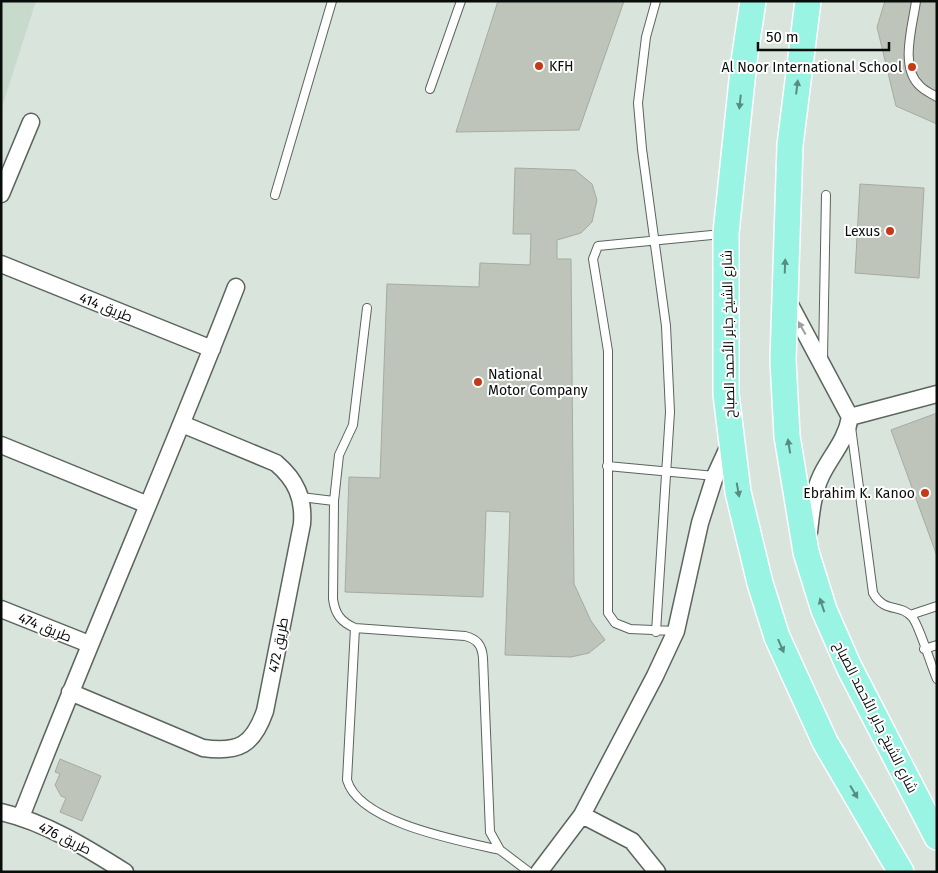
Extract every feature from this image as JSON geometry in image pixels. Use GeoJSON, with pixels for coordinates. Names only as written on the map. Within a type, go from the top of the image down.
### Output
{"type":"FeatureCollection","features":[{"type":"Feature","properties":{"kind":"main road","name":"شارع الشيخ جابر الأحمد الصباح"},"geometry":{"type":"LineString","coordinates":[[753,1],[743,70],[726,233],[726,394],[738,492],[760,584],[777,637],[825,742],[901,872]]}},
{"type":"Feature","properties":{"kind":"main road","name":"شارع الشيخ جابر الأحمد الصباح"},"geometry":{"type":"LineString","coordinates":[[808,1],[790,145],[783,360],[787,436],[806,552],[824,610],[849,667],[937,837]]}},
{"type":"Feature","properties":{"kind":"street"},"geometry":{"type":"LineString","coordinates":[[1,194],[31,122]]}},
{"type":"Feature","properties":{"kind":"street","name":"طريق 414"},"geometry":{"type":"LineString","coordinates":[[1,264],[212,349]]}},
{"type":"Feature","properties":{"kind":"street"},"geometry":{"type":"LineString","coordinates":[[21,817],[89,644],[182,424],[236,287]]}},
{"type":"Feature","properties":{"kind":"street"},"geometry":{"type":"LineString","coordinates":[[784,294],[850,417],[842,443],[828,463],[816,489],[806,552]]}},
{"type":"Feature","properties":{"kind":"street"},"geometry":{"type":"LineString","coordinates":[[850,417],[937,394]]}},
{"type":"Feature","properties":{"kind":"street","name":"طريق 472"},"geometry":{"type":"LineString","coordinates":[[70,692],[203,748],[223,751],[243,745],[258,731],[265,711],[302,524],[301,497],[287,472],[276,463],[182,424]]}},
{"type":"Feature","properties":{"kind":"street"},"geometry":{"type":"LineString","coordinates":[[539,872],[582,815],[655,676],[676,631],[700,523],[715,476],[731,441]]}},
{"type":"Feature","properties":{"kind":"street"},"geometry":{"type":"LineString","coordinates":[[1,445],[148,505]]}},
{"type":"Feature","properties":{"kind":"street","name":"طريق 474"},"geometry":{"type":"LineString","coordinates":[[1,610],[89,644]]}},
{"type":"Feature","properties":{"kind":"street","name":"طريق 476"},"geometry":{"type":"LineString","coordinates":[[1,812],[21,817],[91,850],[125,872]]}},
{"type":"Feature","properties":{"kind":"street"},"geometry":{"type":"LineString","coordinates":[[582,815],[632,841],[657,872]]}},
{"type":"Feature","properties":{"kind":"lane"},"geometry":{"type":"LineString","coordinates":[[275,195],[332,1]]}},
{"type":"Feature","properties":{"kind":"lane"},"geometry":{"type":"LineString","coordinates":[[430,88],[460,1]]}},
{"type":"Feature","properties":{"kind":"lane"},"geometry":{"type":"LineString","coordinates":[[656,1],[646,37],[638,103],[642,149],[666,326],[670,412],[656,632]]}},
{"type":"Feature","properties":{"kind":"lane"},"geometry":{"type":"LineString","coordinates":[[916,1],[910,68],[913,78],[920,86],[937,98]]}},
{"type":"Feature","properties":{"kind":"lane"},"geometry":{"type":"LineString","coordinates":[[823,365],[826,195]]}},
{"type":"Feature","properties":{"kind":"lane"},"geometry":{"type":"LineString","coordinates":[[676,631],[656,632],[630,629],[615,623],[608,613],[608,351],[593,259],[594,252],[598,246],[726,233]]}},
{"type":"Feature","properties":{"kind":"lane"},"geometry":{"type":"LineString","coordinates":[[367,308],[353,425],[339,455],[334,501],[332,599],[339,617],[355,628],[465,636],[480,645],[483,658],[490,832],[500,850],[529,872]]}},
{"type":"Feature","properties":{"kind":"lane"},"geometry":{"type":"LineString","coordinates":[[850,417],[873,594],[882,605],[910,615],[917,623],[924,650],[937,679]]}},
{"type":"Feature","properties":{"kind":"lane"},"geometry":{"type":"LineString","coordinates":[[607,466],[715,476]]}},
{"type":"Feature","properties":{"kind":"lane"},"geometry":{"type":"LineString","coordinates":[[301,497],[334,501]]}},
{"type":"Feature","properties":{"kind":"lane"},"geometry":{"type":"LineString","coordinates":[[910,615],[937,606]]}},
{"type":"Feature","properties":{"kind":"lane"},"geometry":{"type":"LineString","coordinates":[[355,628],[347,780],[349,790],[358,800],[390,819],[432,834],[500,850]]}},
{"type":"Feature","properties":{"kind":"lane"},"geometry":{"type":"LineString","coordinates":[[924,650],[937,645]]}},
{"type":"Feature","properties":{"kind":"shaded area"},"geometry":{"type":"Polygon","coordinates":[[[1,1],[36,1],[1,110],[1,1]]]}},
{"type":"Feature","properties":{"kind":"building","name":"KFH"},"geometry":{"type":"Polygon","coordinates":[[[498,1],[624,1],[579,130],[456,132],[498,1]]]}},
{"type":"Feature","properties":{"kind":"building","name":"Al Noor International School"},"geometry":{"type":"Polygon","coordinates":[[[885,1],[937,1],[937,124],[896,106],[877,27],[885,1]]]}},
{"type":"Feature","properties":{"kind":"building","name":"National Motor Company"},"geometry":{"type":"Polygon","coordinates":[[[515,168],[575,170],[592,184],[597,200],[592,222],[581,233],[557,240],[557,259],[571,259],[574,584],[591,621],[605,640],[589,653],[571,657],[505,655],[510,512],[486,511],[483,597],[345,592],[349,477],[380,478],[387,284],[479,287],[480,263],[530,265],[531,234],[513,234],[515,168]]]}},
{"type":"Feature","properties":{"kind":"building","name":"Lexus"},"geometry":{"type":"Polygon","coordinates":[[[860,184],[924,188],[919,278],[855,273],[860,184]]]}},
{"type":"Feature","properties":{"kind":"building","name":"Ebrahim K. Kanoo"},"geometry":{"type":"Polygon","coordinates":[[[937,413],[937,556],[891,430],[937,413]]]}},
{"type":"Feature","properties":{"kind":"building"},"geometry":{"type":"Polygon","coordinates":[[[60,759],[101,776],[82,821],[60,812],[66,798],[61,796],[55,785],[60,774],[55,772],[60,759]]]}},
{"type":"Feature","properties":{"kind":"place","name":"KFH"},"geometry":{"type":"Point","coordinates":[539,66]}},
{"type":"Feature","properties":{"kind":"place","name":"Al Noor International School"},"geometry":{"type":"Point","coordinates":[912,67]}},
{"type":"Feature","properties":{"kind":"place","name":"Lexus"},"geometry":{"type":"Point","coordinates":[890,231]}},
{"type":"Feature","properties":{"kind":"place","name":"National Motor Company"},"geometry":{"type":"Point","coordinates":[478,382]}},
{"type":"Feature","properties":{"kind":"place","name":"Ebrahim K. Kanoo"},"geometry":{"type":"Point","coordinates":[925,493]}}]}
